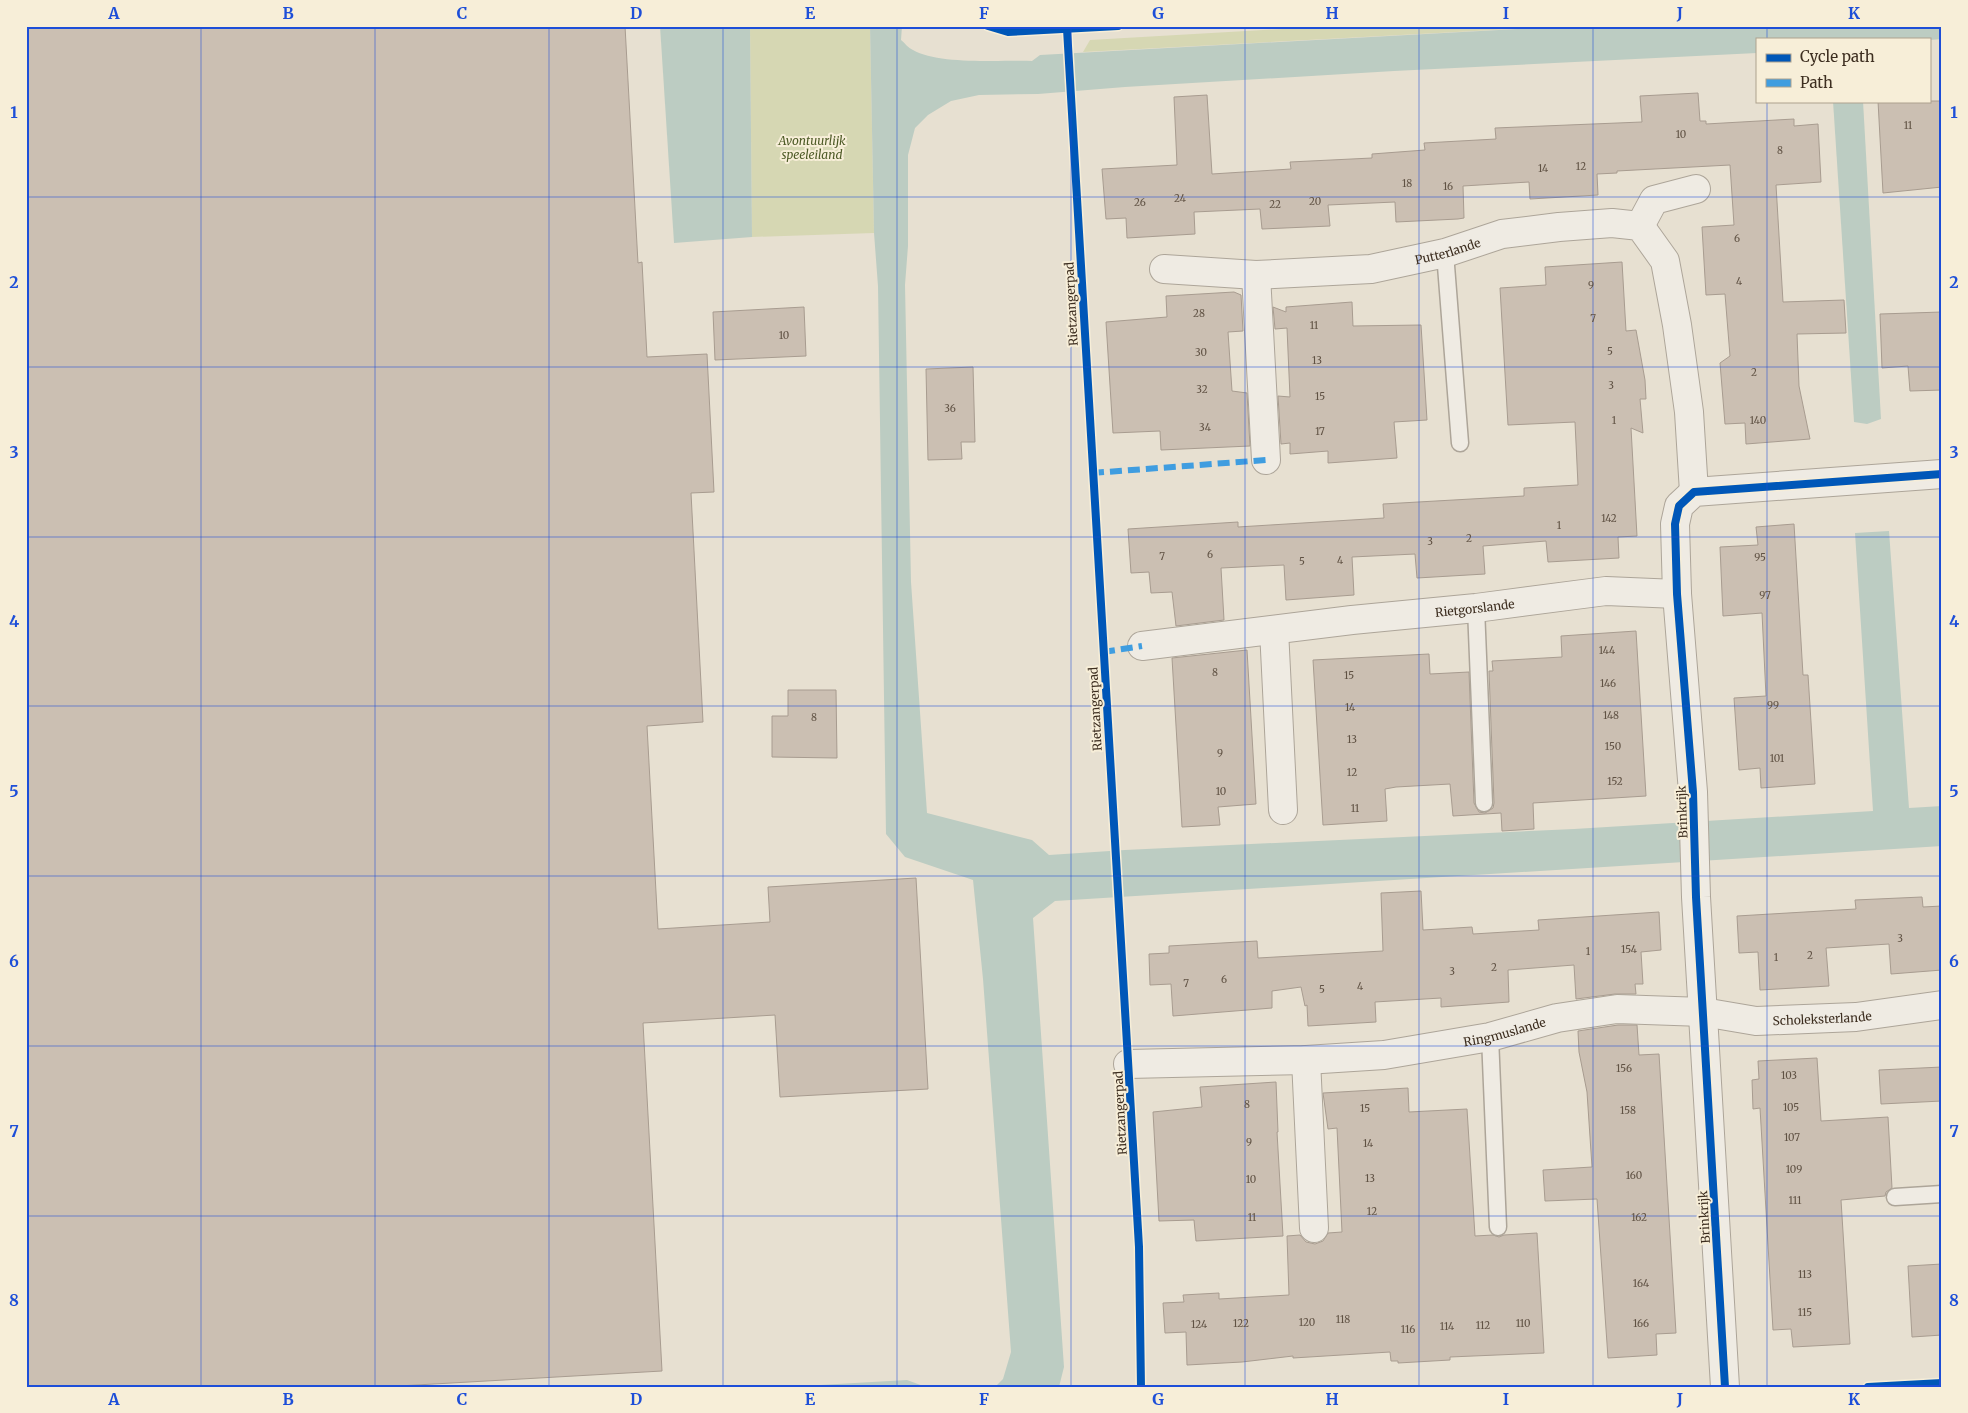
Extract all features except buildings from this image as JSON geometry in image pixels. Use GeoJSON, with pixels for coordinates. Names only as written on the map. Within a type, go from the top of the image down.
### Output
{"type":"FeatureCollection","features":[{"type":"Feature","properties":{"kind":"street"},"geometry":{"type":"LineString","coordinates":[[1696,189],[1654,200],[1640,226],[1664,261],[1677,325],[1689,412],[1694,492],[1942,474]]}},
{"type":"Feature","properties":{"kind":"street","name":"Putterlande"},"geometry":{"type":"LineString","coordinates":[[1164,269],[1256,275],[1371,269],[1445,253],[1502,234],[1612,223],[1640,226]]}},
{"type":"Feature","properties":{"kind":"street"},"geometry":{"type":"LineString","coordinates":[[1256,275],[1266,460]]}},
{"type":"Feature","properties":{"kind":"street","name":"Brinkrijk"},"geometry":{"type":"LineString","coordinates":[[1694,492],[1679,506],[1675,524],[1677,594],[1693,792],[1696,897],[1725,1387]]}},
{"type":"Feature","properties":{"kind":"street","name":"Rietgorslande"},"geometry":{"type":"LineString","coordinates":[[1142,646],[1352,620],[1476,608],[1606,591],[1677,594]]}},
{"type":"Feature","properties":{"kind":"street"},"geometry":{"type":"LineString","coordinates":[[1274,630],[1283,810]]}},
{"type":"Feature","properties":{"kind":"street","name":"Scholeksterlande"},"geometry":{"type":"LineString","coordinates":[[1703,1012],[1756,1021],[1856,1016],[1942,1005]]}},
{"type":"Feature","properties":{"kind":"street","name":"Ringmuslande"},"geometry":{"type":"LineString","coordinates":[[1128,1064],[1306,1060],[1384,1055],[1490,1038],[1557,1018],[1616,1009],[1703,1012]]}},
{"type":"Feature","properties":{"kind":"street"},"geometry":{"type":"LineString","coordinates":[[1306,1060],[1314,1228]]}},
{"type":"Feature","properties":{"kind":"lane"},"geometry":{"type":"LineString","coordinates":[[1445,253],[1460,443]]}},
{"type":"Feature","properties":{"kind":"lane"},"geometry":{"type":"LineString","coordinates":[[1476,608],[1484,803]]}},
{"type":"Feature","properties":{"kind":"lane"},"geometry":{"type":"LineString","coordinates":[[1490,1038],[1498,1227]]}},
{"type":"Feature","properties":{"kind":"lane"},"geometry":{"type":"LineString","coordinates":[[1895,1197],[1942,1194]]}},
{"type":"Feature","properties":{"kind":"green space","name":"Avontuurlijk speeleiland"},"geometry":{"type":"Polygon","coordinates":[[[750,26],[870,26],[874,233],[752,237],[750,26]]]}},
{"type":"Feature","properties":{"kind":"green space"},"geometry":{"type":"Polygon","coordinates":[[[1333,26],[1570,26],[1083,52],[1090,40],[1333,26]]]}},
{"type":"Feature","properties":{"kind":"shaded area"},"geometry":{"type":"Polygon","coordinates":[[[660,26],[750,26],[752,237],[674,243],[660,26]]]}},
{"type":"Feature","properties":{"kind":"shaded area"},"geometry":{"type":"Polygon","coordinates":[[[870,26],[902,26],[901,40],[911,49],[924,55],[954,60],[1032,61],[1040,55],[1570,26],[1942,26],[1942,39],[1930,40],[1930,38],[1756,38],[1756,53],[1394,71],[1038,94],[979,95],[951,101],[928,115],[915,128],[908,155],[908,246],[905,285],[911,582],[927,813],[1032,840],[1049,855],[1574,829],[1873,811],[1855,533],[1889,531],[1909,808],[1942,806],[1942,846],[1055,901],[1033,918],[1064,1367],[1059,1387],[995,1387],[1003,1379],[1011,1352],[983,979],[973,880],[905,857],[886,834],[878,286],[874,233],[870,26]]]}},
{"type":"Feature","properties":{"kind":"shaded area"},"geometry":{"type":"Polygon","coordinates":[[[1833,102],[1863,102],[1881,419],[1867,424],[1854,422],[1833,102]]]}},
{"type":"Feature","properties":{"kind":"shaded area"},"geometry":{"type":"Polygon","coordinates":[[[907,1380],[926,1387],[785,1387],[907,1380]]]}},
{"type":"Feature","properties":{"kind":"marked path"},"geometry":{"type":"LineString","coordinates":[[1092,473],[1266,460]]}},
{"type":"Feature","properties":{"kind":"marked path"},"geometry":{"type":"LineString","coordinates":[[1103,652],[1142,646]]}},
{"type":"Feature","properties":{"kind":"cycle path"},"geometry":{"type":"LineString","coordinates":[[988,26],[1008,32],[1118,26]]}},
{"type":"Feature","properties":{"kind":"cycle path","name":"Rietzangerpad"},"geometry":{"type":"LineString","coordinates":[[1067,29],[1139,1247],[1141,1387]]}},
{"type":"Feature","properties":{"kind":"cycle path"},"geometry":{"type":"LineString","coordinates":[[1725,1387],[1696,897],[1693,792],[1677,594],[1675,524],[1679,506],[1694,492],[1942,474]]}},
{"type":"Feature","properties":{"kind":"cycle path"},"geometry":{"type":"LineString","coordinates":[[1868,1387],[1942,1383]]}}]}
